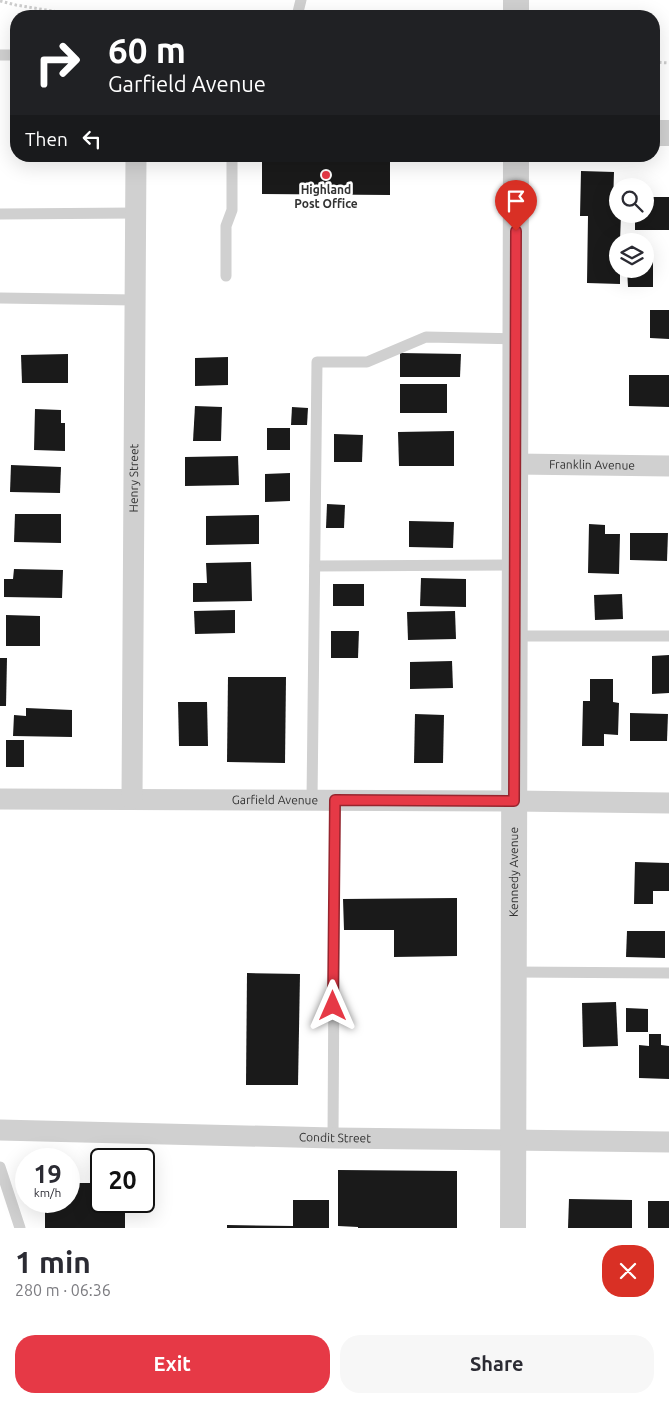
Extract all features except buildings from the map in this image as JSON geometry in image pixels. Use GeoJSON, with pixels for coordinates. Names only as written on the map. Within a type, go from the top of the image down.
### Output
{"type":"FeatureCollection","features":[{"type":"Feature","properties":{"kind":"street","name":"Henry Street"},"geometry":{"type":"LineString","coordinates":[[132,799],[136,162]]}},
{"type":"Feature","properties":{"kind":"street","name":"Kennedy Avenue"},"geometry":{"type":"LineString","coordinates":[[513,1228],[516,162]]}},
{"type":"Feature","properties":{"kind":"street","name":"Franklin Avenue"},"geometry":{"type":"LineString","coordinates":[[516,464],[669,466]]}},
{"type":"Feature","properties":{"kind":"street","name":"Garfield Avenue"},"geometry":{"type":"LineString","coordinates":[[0,799],[669,803]]}},
{"type":"Feature","properties":{"kind":"street","name":"Condit Street"},"geometry":{"type":"LineString","coordinates":[[0,1130],[332,1138],[669,1142]]}},
{"type":"Feature","properties":{"kind":"lane"},"geometry":{"type":"LineString","coordinates":[[226,276],[226,226],[232,210],[232,162]]}},
{"type":"Feature","properties":{"kind":"lane"},"geometry":{"type":"LineString","coordinates":[[0,214],[136,213]]}},
{"type":"Feature","properties":{"kind":"lane"},"geometry":{"type":"LineString","coordinates":[[0,298],[135,300]]}},
{"type":"Feature","properties":{"kind":"lane"},"geometry":{"type":"LineString","coordinates":[[312,800],[318,362],[367,362],[426,337],[516,339]]}},
{"type":"Feature","properties":{"kind":"lane"},"geometry":{"type":"LineString","coordinates":[[315,566],[515,565]]}},
{"type":"Feature","properties":{"kind":"lane"},"geometry":{"type":"LineString","coordinates":[[515,636],[669,636]]}},
{"type":"Feature","properties":{"kind":"lane"},"geometry":{"type":"LineString","coordinates":[[332,1138],[335,800]]}},
{"type":"Feature","properties":{"kind":"lane"},"geometry":{"type":"LineString","coordinates":[[514,972],[669,973]]}},
{"type":"Feature","properties":{"kind":"lane"},"geometry":{"type":"LineString","coordinates":[[0,1167],[20,1228]]}},
{"type":"Feature","properties":{"kind":"path"},"geometry":{"type":"LineString","coordinates":[[0,1],[46,10]]}},
{"type":"Feature","properties":{"kind":"place","name":"Highland Post Office"},"geometry":{"type":"Point","coordinates":[326,175]}},
{"type":"Feature","properties":{"kind":"route"},"geometry":{"type":"LineString","coordinates":[[333,1006],[335,800],[514,801],[516,231]]}}]}
